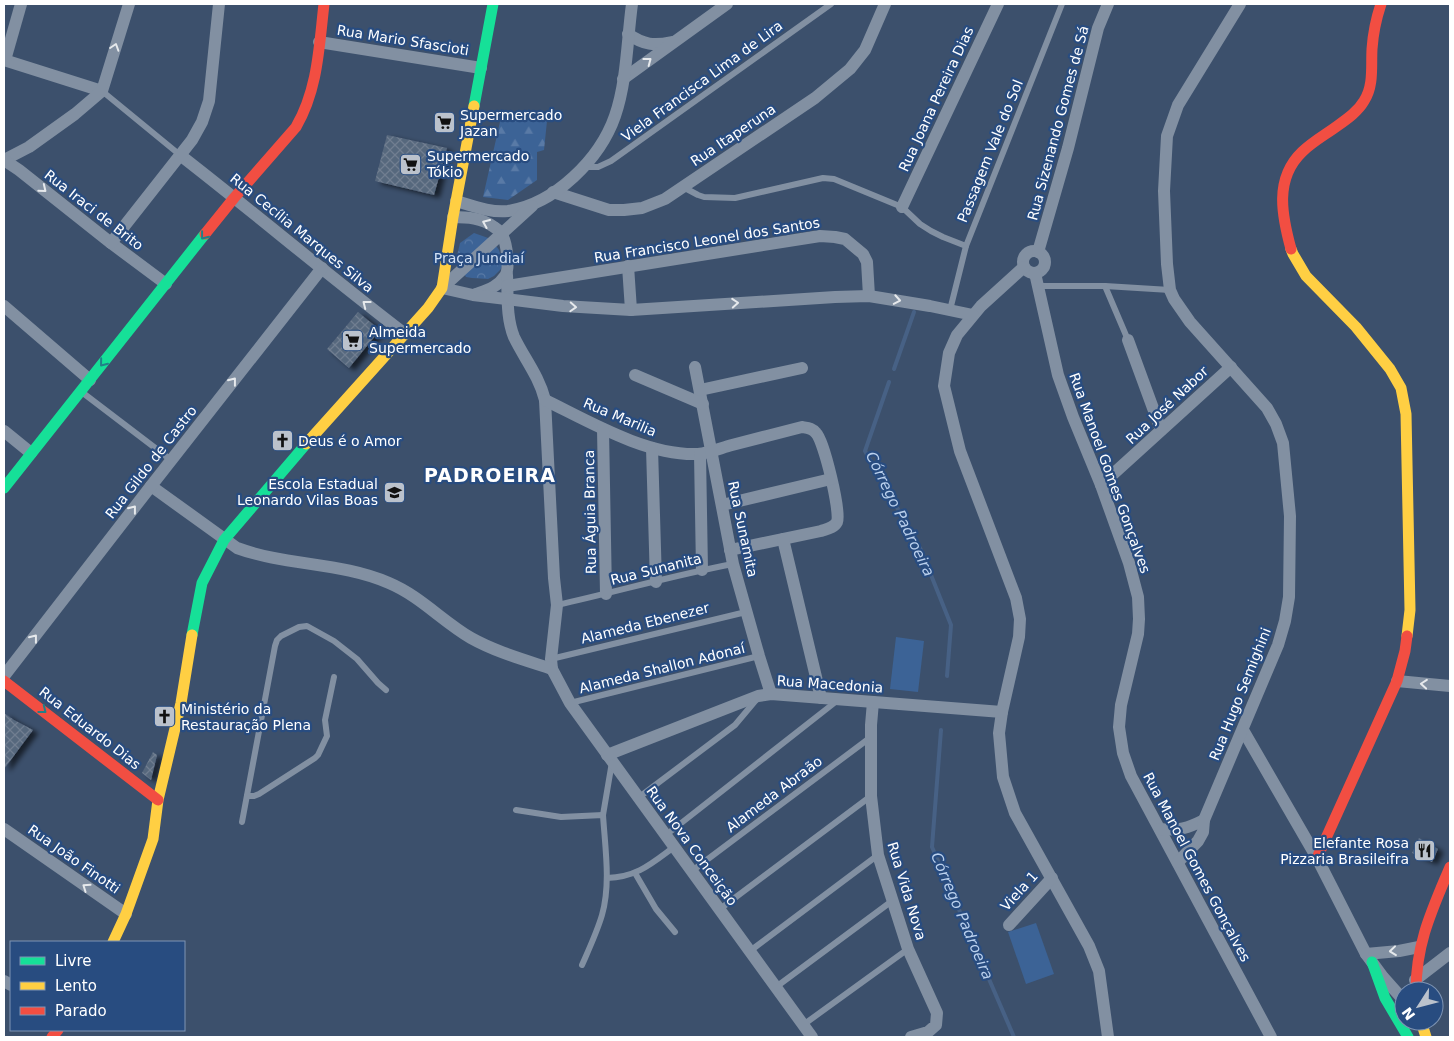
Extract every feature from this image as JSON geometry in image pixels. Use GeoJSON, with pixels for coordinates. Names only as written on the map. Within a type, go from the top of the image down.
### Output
{"type":"FeatureCollection","features":[{"type":"Feature","properties":{"kind":"street"},"geometry":{"type":"LineString","coordinates":[[21,4],[4,60],[102,91]]}},
{"type":"Feature","properties":{"kind":"street"},"geometry":{"type":"LineString","coordinates":[[4,160],[29,148],[75,114],[102,91],[129,4]]}},
{"type":"Feature","properties":{"kind":"street"},"geometry":{"type":"LineString","coordinates":[[111,243],[192,140],[202,122],[209,102],[219,4]]}},
{"type":"Feature","properties":{"kind":"street"},"geometry":{"type":"LineString","coordinates":[[4,488],[234,198],[304,116],[310,101],[316,70],[324,4]]}},
{"type":"Feature","properties":{"kind":"street"},"geometry":{"type":"LineString","coordinates":[[442,288],[492,4]]}},
{"type":"Feature","properties":{"kind":"street"},"geometry":{"type":"LineString","coordinates":[[113,941],[126,914],[153,839],[158,800],[181,703],[194,620],[202,583],[224,540],[299,451],[428,308],[442,288],[538,201],[569,182],[597,151],[608,134],[615,115],[623,79],[632,4]]}},
{"type":"Feature","properties":{"kind":"street"},"geometry":{"type":"LineString","coordinates":[[623,79],[727,4]]}},
{"type":"Feature","properties":{"kind":"street","name":"Rua Itaperuna"},"geometry":{"type":"LineString","coordinates":[[553,192],[609,210],[642,208],[665,199],[815,98],[850,69],[865,50],[885,4]]}},
{"type":"Feature","properties":{"kind":"street","name":"Rua Joana Pereira Dias"},"geometry":{"type":"LineString","coordinates":[[902,207],[998,4]]}},
{"type":"Feature","properties":{"kind":"street","name":"Rua Sizenando Gomes de Sá"},"geometry":{"type":"LineString","coordinates":[[1038,252],[1068,148],[1098,28],[1108,4]]}},
{"type":"Feature","properties":{"kind":"street","name":"Rua Hugo Semighini"},"geometry":{"type":"LineString","coordinates":[[1178,862],[1198,841],[1203,832],[1204,820],[1278,645],[1289,597],[1290,516],[1283,443],[1276,424],[1267,408],[1190,322],[1174,299],[1170,290],[1166,264],[1164,191],[1167,136],[1178,105],[1240,4]]}},
{"type":"Feature","properties":{"kind":"street"},"geometry":{"type":"LineString","coordinates":[[1317,858],[1397,681],[1405,651],[1410,610],[1406,414],[1401,388],[1390,369],[1356,327],[1306,276],[1293,254],[1284,224],[1282,208],[1283,188],[1291,166],[1302,152],[1353,114],[1364,102],[1370,90],[1372,48],[1376,20],[1381,4]]}},
{"type":"Feature","properties":{"kind":"street"},"geometry":{"type":"LineString","coordinates":[[628,34],[638,41],[648,44],[672,42]]}},
{"type":"Feature","properties":{"kind":"street","name":"Rua Mario Sfascioti"},"geometry":{"type":"LineString","coordinates":[[319,42],[481,68]]}},
{"type":"Feature","properties":{"kind":"street","name":"Rua Cecília Marques Silva"},"geometry":{"type":"LineString","coordinates":[[180,155],[405,334]]}},
{"type":"Feature","properties":{"kind":"street","name":"Rua Iraci de Brito"},"geometry":{"type":"LineString","coordinates":[[4,160],[166,284]]}},
{"type":"Feature","properties":{"kind":"street"},"geometry":{"type":"LineString","coordinates":[[456,202],[497,211],[508,211],[538,201]]}},
{"type":"Feature","properties":{"kind":"street"},"geometry":{"type":"LineString","coordinates":[[151,486],[237,548],[252,554],[350,571],[388,582],[416,597],[477,641],[492,648],[552,664],[557,605],[545,400],[536,375],[514,336],[510,321],[507,300],[507,255],[502,233],[484,221],[453,217]]}},
{"type":"Feature","properties":{"kind":"street","name":"Rua Francisco Leonel dos Santos"},"geometry":{"type":"LineString","coordinates":[[507,280],[541,282],[628,266],[820,236],[845,239],[863,254],[867,262],[869,296]]}},
{"type":"Feature","properties":{"kind":"street"},"geometry":{"type":"LineString","coordinates":[[1030,270],[1023,262],[1025,255],[1031,251],[1038,252],[1044,256],[1045,264],[1042,270],[1030,270],[981,306],[957,335],[949,353],[944,386],[960,451],[1016,598],[1020,619],[1019,636],[999,733],[1003,777],[1015,813],[1089,946],[1099,971],[1108,1037]]}},
{"type":"Feature","properties":{"kind":"street"},"geometry":{"type":"LineString","coordinates":[[628,266],[631,310]]}},
{"type":"Feature","properties":{"kind":"street","name":"Rua Gildo de Castro"},"geometry":{"type":"LineString","coordinates":[[4,676],[322,268]]}},
{"type":"Feature","properties":{"kind":"street","name":"Rua Manoel Gomes Gonçalves"},"geometry":{"type":"LineString","coordinates":[[1030,270],[1038,286],[1058,375],[1101,485],[1129,563],[1138,597],[1138,634],[1121,705],[1119,727],[1123,753],[1131,776],[1271,1037]]}},
{"type":"Feature","properties":{"kind":"street"},"geometry":{"type":"LineString","coordinates":[[473,295],[507,280]]}},
{"type":"Feature","properties":{"kind":"street"},"geometry":{"type":"LineString","coordinates":[[540,304],[541,282]]}},
{"type":"Feature","properties":{"kind":"street"},"geometry":{"type":"LineString","coordinates":[[442,288],[473,295],[540,304],[631,310],[869,296],[973,315]]}},
{"type":"Feature","properties":{"kind":"street"},"geometry":{"type":"LineString","coordinates":[[4,306],[90,380]]}},
{"type":"Feature","properties":{"kind":"street"},"geometry":{"type":"LineString","coordinates":[[1128,340],[1161,430]]}},
{"type":"Feature","properties":{"kind":"street","name":"Rua Sunamita"},"geometry":{"type":"LineString","coordinates":[[695,367],[703,404],[706,452],[722,505],[733,564],[771,694]]}},
{"type":"Feature","properties":{"kind":"street","name":"Rua José Nabor"},"geometry":{"type":"LineString","coordinates":[[1101,485],[1231,367]]}},
{"type":"Feature","properties":{"kind":"street"},"geometry":{"type":"LineString","coordinates":[[700,390],[802,368]]}},
{"type":"Feature","properties":{"kind":"street"},"geometry":{"type":"LineString","coordinates":[[635,375],[703,404]]}},
{"type":"Feature","properties":{"kind":"street","name":"Rua Marilia"},"geometry":{"type":"LineString","coordinates":[[545,400],[603,428],[652,448],[677,453],[706,452],[802,427],[810,428],[820,438],[831,479]]}},
{"type":"Feature","properties":{"kind":"street","name":"Rua Águia Branca"},"geometry":{"type":"LineString","coordinates":[[603,428],[606,594]]}},
{"type":"Feature","properties":{"kind":"street"},"geometry":{"type":"LineString","coordinates":[[4,431],[31,453]]}},
{"type":"Feature","properties":{"kind":"street"},"geometry":{"type":"LineString","coordinates":[[652,448],[656,582]]}},
{"type":"Feature","properties":{"kind":"street"},"geometry":{"type":"LineString","coordinates":[[702,570],[706,452]]}},
{"type":"Feature","properties":{"kind":"street"},"geometry":{"type":"LineString","coordinates":[[722,505],[831,479],[836,502],[838,518],[837,523],[831,528],[783,540],[730,550]]}},
{"type":"Feature","properties":{"kind":"street"},"geometry":{"type":"LineString","coordinates":[[783,540],[821,698]]}},
{"type":"Feature","properties":{"kind":"street","name":"Rua Nova Conceição"},"geometry":{"type":"LineString","coordinates":[[552,664],[570,703],[812,1037]]}},
{"type":"Feature","properties":{"kind":"street","name":"Rua Eduardo Dias"},"geometry":{"type":"LineString","coordinates":[[4,681],[158,800]]}},
{"type":"Feature","properties":{"kind":"street"},"geometry":{"type":"LineString","coordinates":[[1397,681],[1450,686]]}},
{"type":"Feature","properties":{"kind":"street","name":"Rua Macedonia"},"geometry":{"type":"LineString","coordinates":[[609,758],[758,696],[771,694],[1002,712]]}},
{"type":"Feature","properties":{"kind":"street","name":"Rua Vida Nova"},"geometry":{"type":"LineString","coordinates":[[873,702],[870,796],[878,855],[908,949],[937,1013],[936,1025],[928,1032],[911,1037]]}},
{"type":"Feature","properties":{"kind":"street"},"geometry":{"type":"LineString","coordinates":[[1243,730],[1317,858],[1369,958],[1385,998],[1408,1037]]}},
{"type":"Feature","properties":{"kind":"street"},"geometry":{"type":"LineString","coordinates":[[1160,829],[1174,831],[1204,820]]}},
{"type":"Feature","properties":{"kind":"street","name":"Rua João Finotti"},"geometry":{"type":"LineString","coordinates":[[4,829],[126,914]]}},
{"type":"Feature","properties":{"kind":"street"},"geometry":{"type":"LineString","coordinates":[[1416,981],[1419,947],[1429,916],[1450,868]]}},
{"type":"Feature","properties":{"kind":"street","name":"Viela 1"},"geometry":{"type":"LineString","coordinates":[[1008,925],[1052,878]]}},
{"type":"Feature","properties":{"kind":"street"},"geometry":{"type":"LineString","coordinates":[[1369,958],[1419,947]]}},
{"type":"Feature","properties":{"kind":"street"},"geometry":{"type":"LineString","coordinates":[[1421,981],[1450,953]]}},
{"type":"Feature","properties":{"kind":"street"},"geometry":{"type":"LineString","coordinates":[[1369,958],[1394,989]]}},
{"type":"Feature","properties":{"kind":"lane","name":"Viela Francisca Lima de Lira"},"geometry":{"type":"LineString","coordinates":[[583,167],[598,167],[611,162],[831,4]]}},
{"type":"Feature","properties":{"kind":"lane","name":"Passagem Vale do Sol"},"geometry":{"type":"LineString","coordinates":[[950,310],[966,246],[1062,4]]}},
{"type":"Feature","properties":{"kind":"lane"},"geometry":{"type":"LineString","coordinates":[[102,91],[180,155]]}},
{"type":"Feature","properties":{"kind":"lane"},"geometry":{"type":"LineString","coordinates":[[683,187],[704,197],[735,198],[823,178],[834,179],[902,207],[920,224],[931,231],[943,238],[966,246]]}},
{"type":"Feature","properties":{"kind":"lane"},"geometry":{"type":"LineString","coordinates":[[1038,286],[1105,286],[1170,290]]}},
{"type":"Feature","properties":{"kind":"lane"},"geometry":{"type":"LineString","coordinates":[[1105,286],[1128,340]]}},
{"type":"Feature","properties":{"kind":"lane"},"geometry":{"type":"LineString","coordinates":[[80,391],[171,460]]}},
{"type":"Feature","properties":{"kind":"lane","name":"Rua Sunanita"},"geometry":{"type":"LineString","coordinates":[[557,605],[733,564]]}},
{"type":"Feature","properties":{"kind":"lane","name":"Alameda Ebenezer"},"geometry":{"type":"LineString","coordinates":[[552,664],[746,612]]}},
{"type":"Feature","properties":{"kind":"lane"},"geometry":{"type":"LineString","coordinates":[[242,822],[275,646],[281,636],[299,627],[307,626],[334,641],[357,659],[386,690]]}},
{"type":"Feature","properties":{"kind":"lane","name":"Alameda Shallon Adonaí"},"geometry":{"type":"LineString","coordinates":[[570,703],[759,656]]}},
{"type":"Feature","properties":{"kind":"lane"},"geometry":{"type":"LineString","coordinates":[[247,796],[260,794],[318,755],[327,736],[325,720],[334,677]]}},
{"type":"Feature","properties":{"kind":"lane"},"geometry":{"type":"LineString","coordinates":[[638,798],[735,725],[758,696]]}},
{"type":"Feature","properties":{"kind":"lane"},"geometry":{"type":"LineString","coordinates":[[666,835],[839,700]]}},
{"type":"Feature","properties":{"kind":"lane","name":"Alameda Abraão"},"geometry":{"type":"LineString","coordinates":[[692,871],[871,737]]}},
{"type":"Feature","properties":{"kind":"lane"},"geometry":{"type":"LineString","coordinates":[[582,965],[603,913],[607,885],[604,815],[608,792],[609,758]]}},
{"type":"Feature","properties":{"kind":"lane"},"geometry":{"type":"LineString","coordinates":[[720,909],[870,796]]}},
{"type":"Feature","properties":{"kind":"lane"},"geometry":{"type":"LineString","coordinates":[[516,810],[561,816],[604,815]]}},
{"type":"Feature","properties":{"kind":"lane"},"geometry":{"type":"LineString","coordinates":[[607,878],[635,873],[652,864],[674,847]]}},
{"type":"Feature","properties":{"kind":"lane"},"geometry":{"type":"LineString","coordinates":[[750,950],[878,855]]}},
{"type":"Feature","properties":{"kind":"lane"},"geometry":{"type":"LineString","coordinates":[[635,873],[656,909],[675,932]]}},
{"type":"Feature","properties":{"kind":"lane"},"geometry":{"type":"LineString","coordinates":[[776,987],[892,901]]}},
{"type":"Feature","properties":{"kind":"lane"},"geometry":{"type":"LineString","coordinates":[[803,1024],[908,949]]}},
{"type":"Feature","properties":{"kind":"green space"},"geometry":{"type":"Polygon","coordinates":[[[502,113],[547,121],[544,150],[537,152],[537,180],[508,200],[483,197],[502,113]]]}},
{"type":"Feature","properties":{"kind":"green space","name":"Praça Jundiaí"},"geometry":{"type":"Polygon","coordinates":[[[474,233],[491,239],[499,250],[503,264],[494,276],[488,279],[466,277],[456,260],[460,243],[474,233]]]}},
{"type":"Feature","properties":{"kind":"green space"},"geometry":{"type":"Polygon","coordinates":[[[896,637],[924,641],[918,692],[890,689],[896,637]]]}},
{"type":"Feature","properties":{"kind":"green space"},"geometry":{"type":"Polygon","coordinates":[[[1036,923],[1054,974],[1026,984],[1008,932],[1036,923]]]}},
{"type":"Feature","properties":{"kind":"building","name":"Supermercado Tókio"},"geometry":{"type":"Polygon","coordinates":[[[387,135],[447,148],[434,195],[375,181],[387,135]]]}},
{"type":"Feature","properties":{"kind":"building","name":"Almeida Supermercado"},"geometry":{"type":"Polygon","coordinates":[[[358,312],[380,330],[349,368],[327,349],[358,312]]]}},
{"type":"Feature","properties":{"kind":"building"},"geometry":{"type":"Polygon","coordinates":[[[4,713],[33,730],[4,769],[4,713]]]}},
{"type":"Feature","properties":{"kind":"building"},"geometry":{"type":"Polygon","coordinates":[[[153,752],[157,755],[151,780],[142,773],[153,752]]]}},
{"type":"Feature","properties":{"kind":"building","name":"Elefante Rosa Pizzaria Brasileifra"},"geometry":{"type":"Polygon","coordinates":[[[1419,838],[1438,849],[1432,862],[1412,853],[1419,838]]]}},
{"type":"Feature","properties":{"kind":"waterway","name":"Córrego Padroeira"},"geometry":{"type":"LineString","coordinates":[[894,369],[914,312]]}},
{"type":"Feature","properties":{"kind":"waterway","name":"Córrego Padroeira"},"geometry":{"type":"LineString","coordinates":[[889,382],[865,451],[921,550],[951,625],[947,676]]}},
{"type":"Feature","properties":{"kind":"waterway","name":"Córrego Padroeira"},"geometry":{"type":"LineString","coordinates":[[941,730],[932,847],[1014,1037]]}},
{"type":"Feature","properties":{"kind":"traffic: fast"},"geometry":{"type":"LineString","coordinates":[[474,106],[493,4]]}},
{"type":"Feature","properties":{"kind":"traffic: fast"},"geometry":{"type":"LineString","coordinates":[[4,488],[205,234]]}},
{"type":"Feature","properties":{"kind":"traffic: fast"},"geometry":{"type":"LineString","coordinates":[[192,635],[202,583],[224,540],[306,444]]}},
{"type":"Feature","properties":{"kind":"traffic: fast"},"geometry":{"type":"LineString","coordinates":[[1372,962],[1385,998],[1408,1037]]}},
{"type":"Feature","properties":{"kind":"traffic: slow"},"geometry":{"type":"LineString","coordinates":[[306,444],[428,308],[442,288],[474,106]]}},
{"type":"Feature","properties":{"kind":"traffic: slow"},"geometry":{"type":"LineString","coordinates":[[1291,249],[1306,276],[1356,327],[1390,369],[1401,388],[1406,414],[1410,610],[1407,636]]}},
{"type":"Feature","properties":{"kind":"traffic: slow"},"geometry":{"type":"LineString","coordinates":[[113,941],[126,914],[153,839],[158,800],[181,703],[192,635]]}},
{"type":"Feature","properties":{"kind":"traffic: slow"},"geometry":{"type":"LineString","coordinates":[[1424,1031],[1426,1037]]}},
{"type":"Feature","properties":{"kind":"traffic: jam"},"geometry":{"type":"LineString","coordinates":[[205,234],[296,127],[309,98],[313,83],[319,52],[324,4]]}},
{"type":"Feature","properties":{"kind":"traffic: jam"},"geometry":{"type":"LineString","coordinates":[[1291,249],[1283,211],[1284,186],[1287,174],[1302,152],[1350,116],[1364,101],[1371,82],[1373,38],[1381,4]]}},
{"type":"Feature","properties":{"kind":"traffic: jam"},"geometry":{"type":"LineString","coordinates":[[1317,858],[1397,681],[1407,636]]}},
{"type":"Feature","properties":{"kind":"traffic: jam"},"geometry":{"type":"LineString","coordinates":[[4,681],[158,800]]}},
{"type":"Feature","properties":{"kind":"traffic: jam"},"geometry":{"type":"LineString","coordinates":[[1417,981],[1419,957],[1426,927],[1450,867]]}},
{"type":"Feature","properties":{"kind":"traffic: jam"},"geometry":{"type":"LineString","coordinates":[[52,1037],[57,1031]]}},
{"type":"Feature","properties":{"kind":"place","name":"Supermercado Jazan"},"geometry":{"type":"Point","coordinates":[444,123]}},
{"type":"Feature","properties":{"kind":"place","name":"Supermercado Tókio"},"geometry":{"type":"Point","coordinates":[411,164]}},
{"type":"Feature","properties":{"kind":"place","name":"Almeida Supermercado"},"geometry":{"type":"Point","coordinates":[353,340]}},
{"type":"Feature","properties":{"kind":"place","name":"Deus é o Amor"},"geometry":{"type":"Point","coordinates":[282,441]}},
{"type":"Feature","properties":{"kind":"place","name":"Escola Estadual Leonardo Vilas Boas"},"geometry":{"type":"Point","coordinates":[394,492]}},
{"type":"Feature","properties":{"kind":"place","name":"Ministério da Restauração Plena"},"geometry":{"type":"Point","coordinates":[165,717]}},
{"type":"Feature","properties":{"kind":"place","name":"Elefante Rosa Pizzaria Brasileifra"},"geometry":{"type":"Point","coordinates":[1425,851]}},
{"type":"Feature","properties":{"kind":"district","name":"PADROEIRA"},"geometry":{"type":"Point","coordinates":[490,475]}}]}
